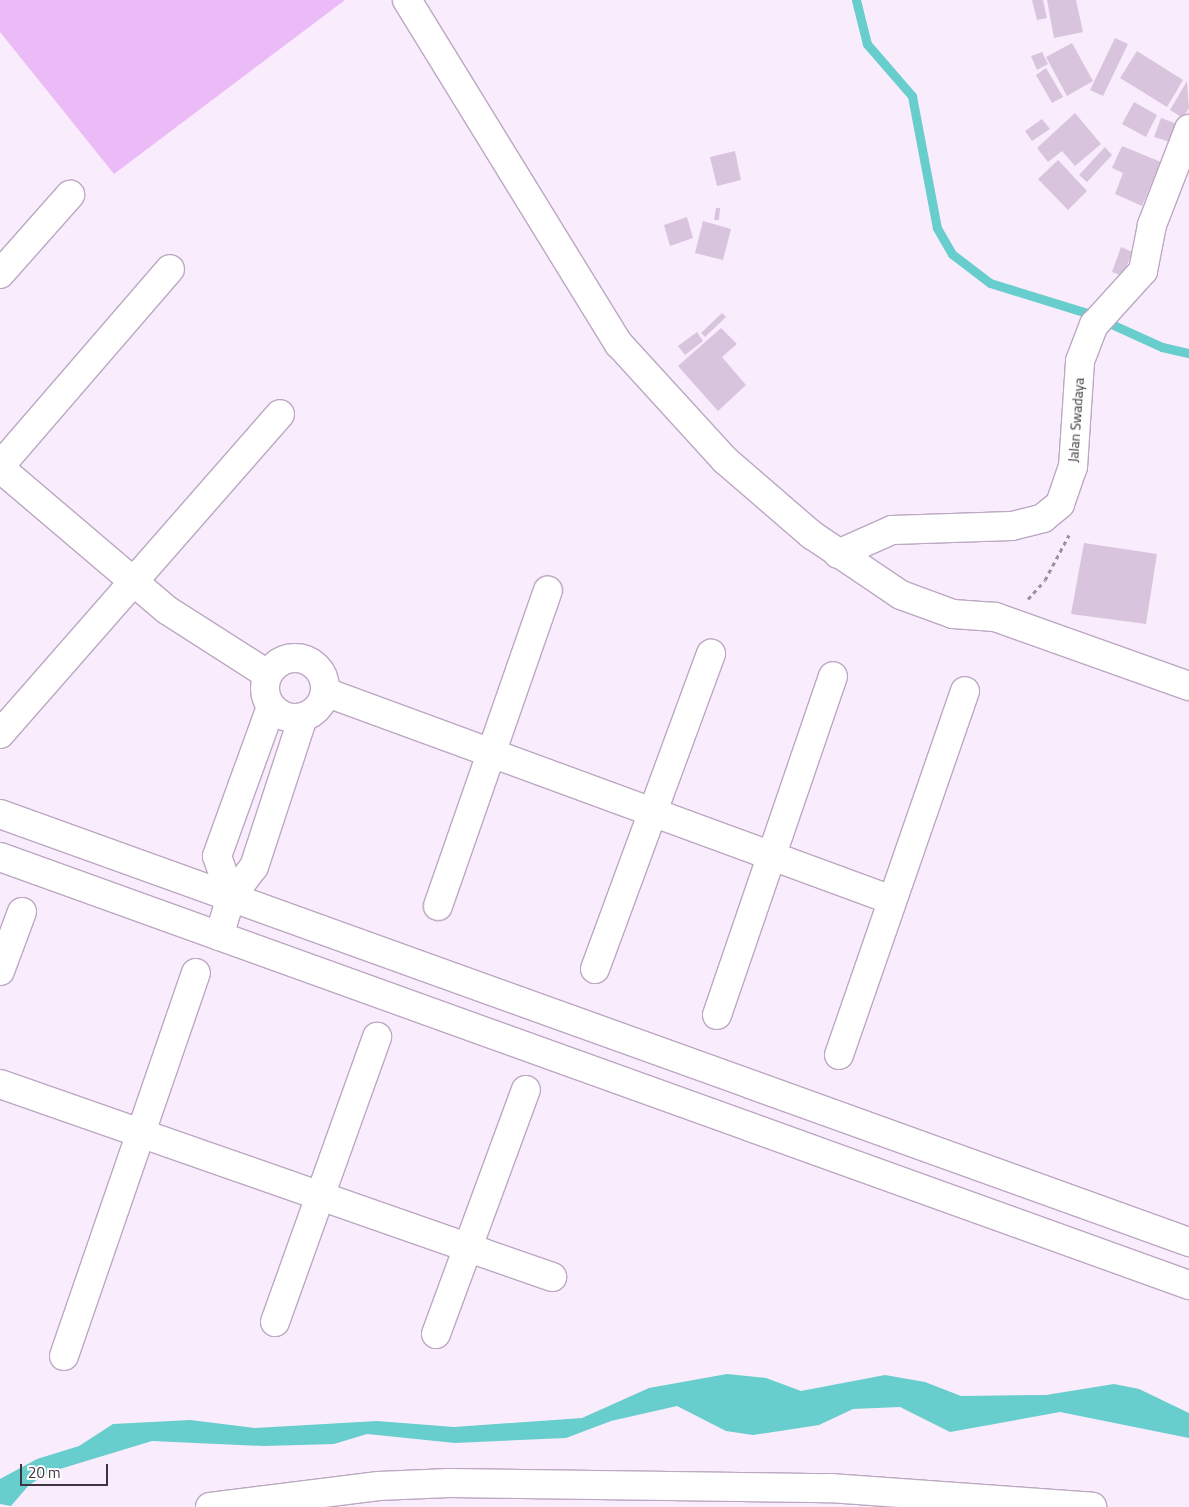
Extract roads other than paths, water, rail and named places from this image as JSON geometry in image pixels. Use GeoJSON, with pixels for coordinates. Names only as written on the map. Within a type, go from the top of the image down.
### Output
{"type":"FeatureCollection","features":[{"type":"Feature","properties":{"kind":"street"},"geometry":{"type":"LineString","coordinates":[[407,0],[619,344],[697,435],[838,554],[901,596],[953,614],[995,617],[1189,686]]}},
{"type":"Feature","properties":{"kind":"street","name":"Jalan Swadaya"},"geometry":{"type":"LineString","coordinates":[[838,554],[892,530],[919,526],[979,529],[1043,518],[1060,504],[1068,487],[1077,380],[1094,325],[1123,296],[1143,271],[1155,217],[1189,129]]}},
{"type":"Feature","properties":{"kind":"street"},"geometry":{"type":"LineString","coordinates":[[0,274],[70,194]]}},
{"type":"Feature","properties":{"kind":"street"},"geometry":{"type":"LineString","coordinates":[[170,269],[0,467],[167,610],[268,674]]}},
{"type":"Feature","properties":{"kind":"street"},"geometry":{"type":"LineString","coordinates":[[0,734],[280,414]]}},
{"type":"Feature","properties":{"kind":"street"},"geometry":{"type":"LineString","coordinates":[[438,906],[490,752],[548,591]]}},
{"type":"Feature","properties":{"kind":"street"},"geometry":{"type":"LineString","coordinates":[[595,969],[711,654]]}},
{"type":"Feature","properties":{"kind":"street"},"geometry":{"type":"LineString","coordinates":[[298,657],[319,669],[325,692],[314,712],[303,718],[280,715],[271,707],[265,696],[268,674],[275,664],[298,657]]}},
{"type":"Feature","properties":{"kind":"street"},"geometry":{"type":"LineString","coordinates":[[717,1015],[833,676]]}},
{"type":"Feature","properties":{"kind":"street"},"geometry":{"type":"LineString","coordinates":[[839,1055],[965,691]]}},
{"type":"Feature","properties":{"kind":"street"},"geometry":{"type":"LineString","coordinates":[[325,692],[490,752],[652,815],[892,900]]}},
{"type":"Feature","properties":{"kind":"street"},"geometry":{"type":"LineString","coordinates":[[231,897],[217,856],[271,707]]}},
{"type":"Feature","properties":{"kind":"street"},"geometry":{"type":"LineString","coordinates":[[218,936],[231,897],[254,867],[303,718]]}},
{"type":"Feature","properties":{"kind":"street"},"geometry":{"type":"LineString","coordinates":[[0,814],[1189,1242]]}},
{"type":"Feature","properties":{"kind":"street"},"geometry":{"type":"LineString","coordinates":[[0,857],[1189,1285]]}},
{"type":"Feature","properties":{"kind":"street"},"geometry":{"type":"LineString","coordinates":[[0,971],[22,912]]}},
{"type":"Feature","properties":{"kind":"street"},"geometry":{"type":"LineString","coordinates":[[64,1356],[196,973]]}},
{"type":"Feature","properties":{"kind":"street"},"geometry":{"type":"LineString","coordinates":[[275,1322],[377,1037]]}},
{"type":"Feature","properties":{"kind":"street"},"geometry":{"type":"LineString","coordinates":[[0,1084],[552,1278]]}},
{"type":"Feature","properties":{"kind":"street"},"geometry":{"type":"LineString","coordinates":[[436,1334],[526,1090]]}},
{"type":"Feature","properties":{"kind":"street"},"geometry":{"type":"LineString","coordinates":[[210,1507],[378,1497],[591,1496],[830,1498],[1092,1507]]}},
{"type":"Feature","properties":{"kind":"waterway"},"geometry":{"type":"LineString","coordinates":[[856,0],[867,44],[912,96],[937,228],[952,254],[990,283],[1087,313],[1162,347],[1189,353]]}}]}
